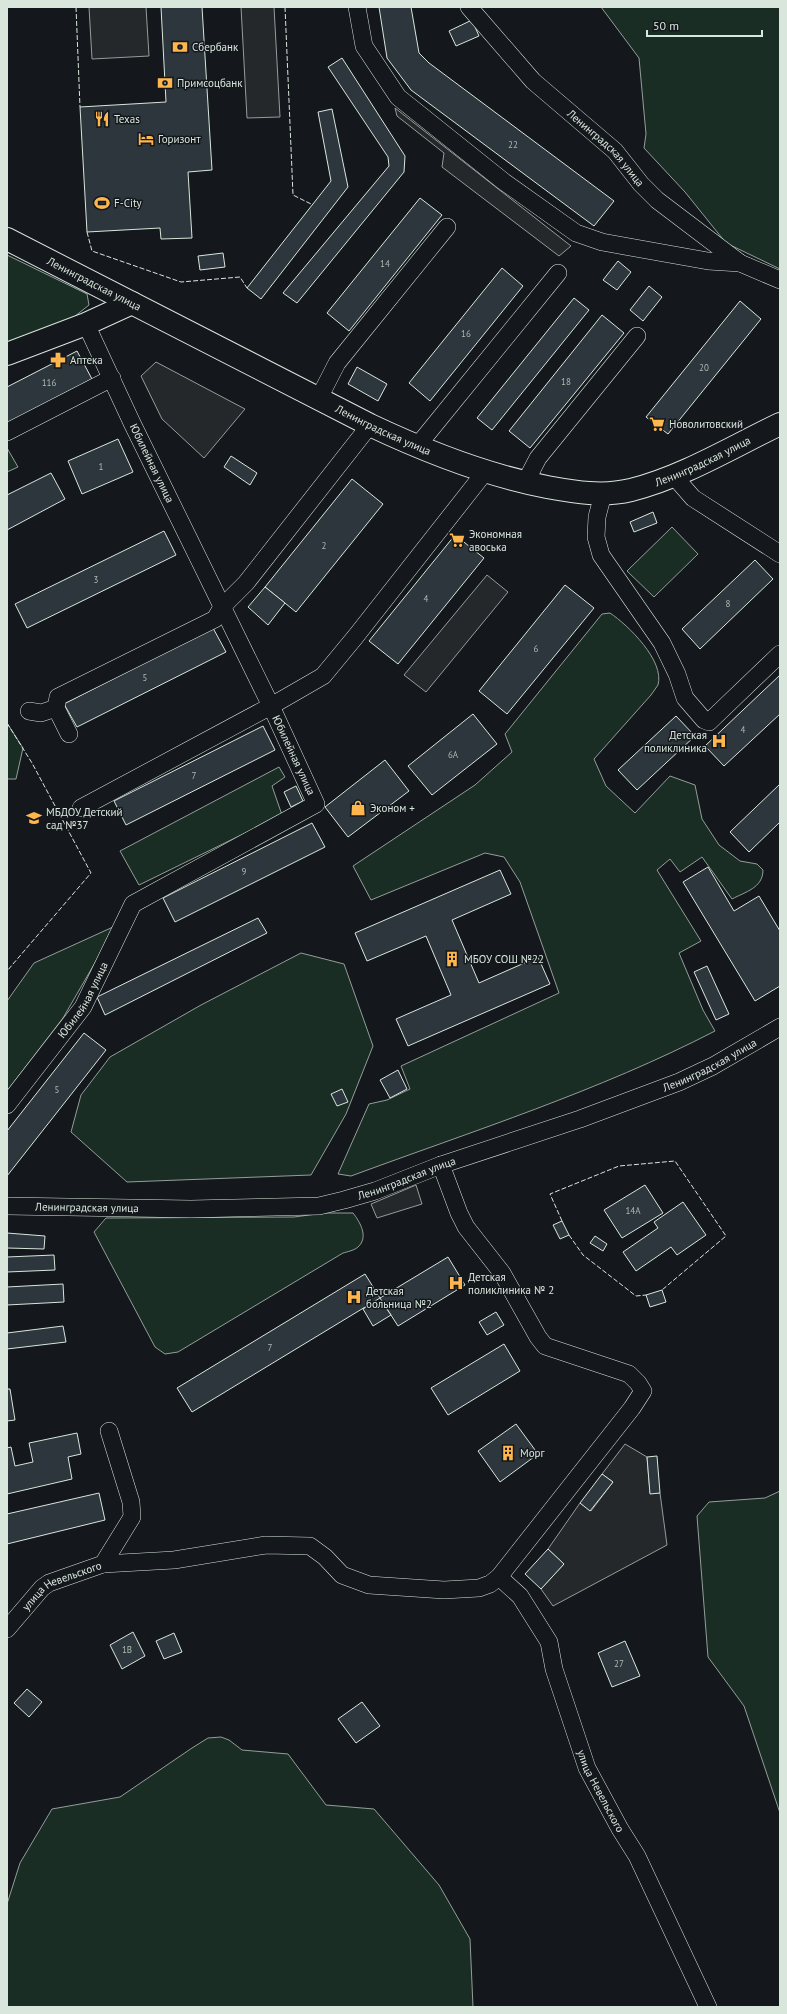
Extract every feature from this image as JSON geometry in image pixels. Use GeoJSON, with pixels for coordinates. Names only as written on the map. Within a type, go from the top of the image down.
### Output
{"type":"FeatureCollection","features":[{"type":"Feature","properties":{"kind":"main road","name":"Ленинградская улица"},"geometry":{"type":"LineString","coordinates":[[7,239],[370,425],[420,449],[485,472],[525,483],[582,494],[603,494],[629,490],[657,483],[780,424]]}},
{"type":"Feature","properties":{"kind":"main road"},"geometry":{"type":"LineString","coordinates":[[7,354],[86,324],[132,303]]}},
{"type":"Feature","properties":{"kind":"street"},"geometry":{"type":"LineString","coordinates":[[357,7],[364,46],[398,97],[503,181],[576,232],[602,242],[708,261],[740,263]]}},
{"type":"Feature","properties":{"kind":"street","name":"Ленинградская улица"},"geometry":{"type":"LineString","coordinates":[[469,7],[533,81],[615,152],[640,184],[657,200],[740,263],[780,280]]}},
{"type":"Feature","properties":{"kind":"street"},"geometry":{"type":"LineString","coordinates":[[319,398],[337,363],[447,227]]}},
{"type":"Feature","properties":{"kind":"street"},"geometry":{"type":"LineString","coordinates":[[420,449],[423,439],[558,273]]}},
{"type":"Feature","properties":{"kind":"street","name":"Юбилейная улица"},"geometry":{"type":"LineString","coordinates":[[7,1105],[83,1007],[133,904],[316,804],[271,706],[132,423],[86,324]]}},
{"type":"Feature","properties":{"kind":"street"},"geometry":{"type":"LineString","coordinates":[[525,483],[538,458],[637,336]]}},
{"type":"Feature","properties":{"kind":"street"},"geometry":{"type":"LineString","coordinates":[[7,432],[112,378]]}},
{"type":"Feature","properties":{"kind":"street"},"geometry":{"type":"LineString","coordinates":[[69,734],[56,708],[58,697],[215,619],[222,607],[246,583],[370,425]]}},
{"type":"Feature","properties":{"kind":"street"},"geometry":{"type":"LineString","coordinates":[[81,808],[271,706],[323,676],[485,472]]}},
{"type":"Feature","properties":{"kind":"street"},"geometry":{"type":"LineString","coordinates":[[673,476],[693,498],[780,554]]}},
{"type":"Feature","properties":{"kind":"street"},"geometry":{"type":"LineString","coordinates":[[603,494],[597,517],[596,537],[601,555],[662,644],[685,698],[704,720],[709,722],[780,654]]}},
{"type":"Feature","properties":{"kind":"street"},"geometry":{"type":"LineString","coordinates":[[30,711],[41,713],[56,708]]}},
{"type":"Feature","properties":{"kind":"street","name":"Ленинградская улица"},"geometry":{"type":"LineString","coordinates":[[7,1206],[191,1209],[319,1206],[375,1191],[441,1165],[580,1118],[679,1082],[713,1066],[780,1027]]}},
{"type":"Feature","properties":{"kind":"street"},"geometry":{"type":"LineString","coordinates":[[103,1564],[174,1560],[266,1545],[310,1546],[325,1557],[342,1575],[369,1585],[444,1590],[479,1588],[490,1584],[499,1577],[632,1408],[643,1391],[638,1383],[629,1374],[545,1346],[538,1337],[502,1273],[466,1227],[459,1213],[441,1165]]}},
{"type":"Feature","properties":{"kind":"street","name":"улица Невельского"},"geometry":{"type":"LineString","coordinates":[[7,1629],[42,1588],[49,1583],[103,1564],[132,1517],[131,1502],[109,1432]]}},
{"type":"Feature","properties":{"kind":"street","name":"улица Невельского"},"geometry":{"type":"LineString","coordinates":[[499,1577],[520,1596],[549,1642],[554,1669],[587,1768],[620,1829],[637,1856],[708,2007]]}},
{"type":"Feature","properties":{"kind":"green space"},"geometry":{"type":"Polygon","coordinates":[[[601,7],[780,7],[780,269],[726,243],[685,192],[644,148],[646,134],[639,58],[601,7]]]}},
{"type":"Feature","properties":{"kind":"green space"},"geometry":{"type":"Polygon","coordinates":[[[7,255],[87,294],[89,305],[74,317],[7,348],[7,255]]]}},
{"type":"Feature","properties":{"kind":"green space"},"geometry":{"type":"Polygon","coordinates":[[[7,448],[18,467],[7,472],[7,448]]]}},
{"type":"Feature","properties":{"kind":"green space"},"geometry":{"type":"Polygon","coordinates":[[[672,527],[698,554],[654,597],[627,571],[672,527]]]}},
{"type":"Feature","properties":{"kind":"green space"},"geometry":{"type":"Polygon","coordinates":[[[610,613],[626,626],[643,644],[656,665],[659,676],[658,685],[651,695],[594,759],[606,786],[635,813],[670,776],[695,785],[702,819],[719,845],[740,861],[757,864],[763,870],[760,881],[757,885],[732,899],[702,857],[680,872],[670,859],[657,870],[701,941],[679,953],[703,1010],[715,1031],[626,1073],[535,1109],[351,1176],[338,1174],[369,1104],[387,1100],[410,1089],[401,1066],[559,993],[520,882],[504,857],[485,853],[371,900],[353,866],[475,785],[512,752],[505,734],[602,614],[610,613]]]}},
{"type":"Feature","properties":{"kind":"green space"},"geometry":{"type":"Polygon","coordinates":[[[7,723],[23,748],[16,779],[7,779],[7,723]]]}},
{"type":"Feature","properties":{"kind":"green space"},"geometry":{"type":"Polygon","coordinates":[[[279,767],[285,777],[272,786],[282,815],[139,885],[120,851],[279,767]]]}},
{"type":"Feature","properties":{"kind":"green space"},"geometry":{"type":"Polygon","coordinates":[[[113,927],[96,961],[63,1018],[7,1091],[7,1001],[34,963],[113,927]]]}},
{"type":"Feature","properties":{"kind":"green space"},"geometry":{"type":"Polygon","coordinates":[[[301,953],[344,964],[373,1046],[346,1114],[311,1175],[127,1182],[71,1132],[81,1095],[110,1057],[201,1005],[301,953]]]}},
{"type":"Feature","properties":{"kind":"green space"},"geometry":{"type":"Polygon","coordinates":[[[324,1213],[353,1213],[361,1225],[363,1234],[363,1239],[358,1247],[343,1253],[178,1352],[165,1354],[155,1347],[94,1232],[106,1218],[294,1217],[324,1213]]]}},
{"type":"Feature","properties":{"kind":"green space"},"geometry":{"type":"Polygon","coordinates":[[[780,1491],[780,1813],[744,1706],[708,1657],[697,1516],[709,1502],[765,1498],[780,1491]]]}},
{"type":"Feature","properties":{"kind":"green space"},"geometry":{"type":"Polygon","coordinates":[[[221,1737],[229,1740],[242,1750],[288,1754],[326,1805],[374,1809],[439,1885],[470,1939],[473,2007],[7,2007],[7,1904],[20,1863],[52,1809],[120,1797],[208,1738],[221,1737]]]}},
{"type":"Feature","properties":{"kind":"shaded area"},"geometry":{"type":"Polygon","coordinates":[[[89,7],[146,7],[149,56],[92,59],[89,7]]]}},
{"type":"Feature","properties":{"kind":"shaded area"},"geometry":{"type":"Polygon","coordinates":[[[241,7],[274,7],[280,117],[247,118],[241,7]]]}},
{"type":"Feature","properties":{"kind":"shaded area"},"geometry":{"type":"Polygon","coordinates":[[[395,108],[571,246],[559,256],[442,167],[444,153],[397,116],[395,108]]]}},
{"type":"Feature","properties":{"kind":"shaded area"},"geometry":{"type":"Polygon","coordinates":[[[156,362],[245,409],[204,458],[162,419],[141,376],[156,362]]]}},
{"type":"Feature","properties":{"kind":"shaded area"},"geometry":{"type":"Polygon","coordinates":[[[487,575],[508,592],[426,692],[404,675],[487,575]]]}},
{"type":"Feature","properties":{"kind":"shaded area"},"geometry":{"type":"Polygon","coordinates":[[[416,1185],[422,1204],[377,1218],[371,1204],[416,1185]]]}},
{"type":"Feature","properties":{"kind":"shaded area"},"geometry":{"type":"Polygon","coordinates":[[[625,1444],[647,1457],[650,1493],[660,1493],[667,1545],[553,1606],[541,1589],[564,1564],[548,1549],[580,1503],[591,1511],[613,1482],[602,1474],[625,1444]]]}},
{"type":"Feature","properties":{"kind":"building","name":"Горизонт"},"geometry":{"type":"Polygon","coordinates":[[[161,7],[202,7],[212,170],[188,172],[192,238],[161,239],[160,228],[87,232],[80,107],[166,102],[161,7]]]}},
{"type":"Feature","properties":{"kind":"building"},"geometry":{"type":"Polygon","coordinates":[[[379,7],[411,7],[419,53],[429,63],[614,201],[594,226],[411,90],[387,58],[379,7]]]}},
{"type":"Feature","properties":{"kind":"building"},"geometry":{"type":"Polygon","coordinates":[[[472,20],[479,36],[456,46],[449,31],[472,20]]]}},
{"type":"Feature","properties":{"kind":"building"},"geometry":{"type":"Polygon","coordinates":[[[342,58],[405,156],[404,172],[297,303],[283,293],[389,166],[388,157],[328,67],[342,58]]]}},
{"type":"Feature","properties":{"kind":"building"},"geometry":{"type":"Polygon","coordinates":[[[332,109],[348,187],[261,299],[247,288],[331,181],[318,112],[332,109]]]}},
{"type":"Feature","properties":{"kind":"building"},"geometry":{"type":"Polygon","coordinates":[[[420,198],[442,215],[349,331],[327,313],[420,198]]]}},
{"type":"Feature","properties":{"kind":"building"},"geometry":{"type":"Polygon","coordinates":[[[223,253],[225,267],[200,270],[198,256],[223,253]]]}},
{"type":"Feature","properties":{"kind":"building"},"geometry":{"type":"Polygon","coordinates":[[[618,261],[631,272],[617,290],[603,280],[618,261]]]}},
{"type":"Feature","properties":{"kind":"building"},"geometry":{"type":"Polygon","coordinates":[[[502,268],[523,286],[430,401],[409,383],[502,268]]]}},
{"type":"Feature","properties":{"kind":"building"},"geometry":{"type":"Polygon","coordinates":[[[649,286],[662,297],[643,321],[630,310],[649,286]]]}},
{"type":"Feature","properties":{"kind":"building"},"geometry":{"type":"Polygon","coordinates":[[[574,298],[589,310],[492,430],[477,418],[574,298]]]}},
{"type":"Feature","properties":{"kind":"building"},"geometry":{"type":"Polygon","coordinates":[[[740,301],[761,319],[668,434],[646,417],[740,301]]]}},
{"type":"Feature","properties":{"kind":"building"},"geometry":{"type":"Polygon","coordinates":[[[602,315],[624,333],[530,448],[509,431],[602,315]]]}},
{"type":"Feature","properties":{"kind":"building"},"geometry":{"type":"Polygon","coordinates":[[[77,351],[92,379],[7,423],[7,387],[77,351]]]}},
{"type":"Feature","properties":{"kind":"building"},"geometry":{"type":"Polygon","coordinates":[[[357,367],[387,384],[378,401],[348,384],[357,367]]]}},
{"type":"Feature","properties":{"kind":"building"},"geometry":{"type":"Polygon","coordinates":[[[118,439],[133,472],[82,494],[68,461],[118,439]]]}},
{"type":"Feature","properties":{"kind":"building"},"geometry":{"type":"Polygon","coordinates":[[[231,456],[257,473],[250,485],[224,467],[231,456]]]}},
{"type":"Feature","properties":{"kind":"building"},"geometry":{"type":"Polygon","coordinates":[[[51,473],[65,499],[7,530],[7,495],[51,473]]]}},
{"type":"Feature","properties":{"kind":"building"},"geometry":{"type":"Polygon","coordinates":[[[352,479],[383,504],[296,612],[265,587],[352,479]]]}},
{"type":"Feature","properties":{"kind":"building"},"geometry":{"type":"Polygon","coordinates":[[[653,512],[657,523],[634,532],[630,522],[653,512]]]}},
{"type":"Feature","properties":{"kind":"building"},"geometry":{"type":"Polygon","coordinates":[[[164,531],[176,555],[27,628],[15,604],[164,531]]]}},
{"type":"Feature","properties":{"kind":"building"},"geometry":{"type":"Polygon","coordinates":[[[455,535],[484,558],[398,664],[369,641],[455,535]]]}},
{"type":"Feature","properties":{"kind":"building"},"geometry":{"type":"Polygon","coordinates":[[[755,560],[773,579],[700,649],[682,629],[755,560]]]}},
{"type":"Feature","properties":{"kind":"building"},"geometry":{"type":"Polygon","coordinates":[[[565,585],[594,608],[507,714],[479,691],[565,585]]]}},
{"type":"Feature","properties":{"kind":"building"},"geometry":{"type":"Polygon","coordinates":[[[265,587],[285,603],[268,625],[248,607],[265,587]]]}},
{"type":"Feature","properties":{"kind":"building"},"geometry":{"type":"Polygon","coordinates":[[[213,628],[226,652],[77,727],[64,704],[213,628]]]}},
{"type":"Feature","properties":{"kind":"building"},"geometry":{"type":"Polygon","coordinates":[[[780,675],[780,714],[724,766],[705,746],[780,675]]]}},
{"type":"Feature","properties":{"kind":"building"},"geometry":{"type":"Polygon","coordinates":[[[473,714],[497,744],[432,795],[408,766],[473,714]]]}},
{"type":"Feature","properties":{"kind":"building"},"geometry":{"type":"Polygon","coordinates":[[[676,716],[695,736],[637,790],[618,770],[676,716]]]}},
{"type":"Feature","properties":{"kind":"building"},"geometry":{"type":"Polygon","coordinates":[[[263,726],[275,750],[126,825],[114,801],[263,726]]]}},
{"type":"Feature","properties":{"kind":"building"},"geometry":{"type":"Polygon","coordinates":[[[385,760],[409,791],[348,837],[325,807],[385,760]]]}},
{"type":"Feature","properties":{"kind":"building"},"geometry":{"type":"Polygon","coordinates":[[[780,784],[780,822],[749,852],[730,832],[780,784]]]}},
{"type":"Feature","properties":{"kind":"building"},"geometry":{"type":"Polygon","coordinates":[[[296,786],[303,801],[291,807],[284,792],[296,786]]]}},
{"type":"Feature","properties":{"kind":"building"},"geometry":{"type":"Polygon","coordinates":[[[312,823],[325,847],[175,922],[163,898],[312,823]]]}},
{"type":"Feature","properties":{"kind":"building"},"geometry":{"type":"Polygon","coordinates":[[[708,867],[734,911],[759,896],[780,931],[780,986],[755,1001],[683,882],[708,867]]]}},
{"type":"Feature","properties":{"kind":"building","name":"МБОУ СОШ №22"},"geometry":{"type":"Polygon","coordinates":[[[500,870],[511,894],[452,920],[479,983],[538,957],[550,984],[408,1046],[396,1019],[451,995],[426,936],[367,961],[355,933],[500,870]]]}},
{"type":"Feature","properties":{"kind":"building"},"geometry":{"type":"Polygon","coordinates":[[[258,918],[267,933],[105,1015],[97,997],[258,918]]]}},
{"type":"Feature","properties":{"kind":"building"},"geometry":{"type":"Polygon","coordinates":[[[707,966],[729,1014],[716,1020],[694,972],[707,966]]]}},
{"type":"Feature","properties":{"kind":"building"},"geometry":{"type":"Polygon","coordinates":[[[84,1033],[106,1050],[7,1176],[7,1131],[84,1033]]]}},
{"type":"Feature","properties":{"kind":"building"},"geometry":{"type":"Polygon","coordinates":[[[398,1070],[407,1089],[390,1098],[380,1080],[398,1070]]]}},
{"type":"Feature","properties":{"kind":"building"},"geometry":{"type":"Polygon","coordinates":[[[342,1089],[348,1102],[337,1106],[331,1094],[342,1089]]]}},
{"type":"Feature","properties":{"kind":"building"},"geometry":{"type":"Polygon","coordinates":[[[645,1185],[663,1213],[622,1238],[604,1210],[645,1185]]]}},
{"type":"Feature","properties":{"kind":"building"},"geometry":{"type":"Polygon","coordinates":[[[683,1202],[706,1235],[677,1255],[671,1247],[636,1271],[623,1252],[658,1228],[654,1222],[683,1202]]]}},
{"type":"Feature","properties":{"kind":"building"},"geometry":{"type":"Polygon","coordinates":[[[562,1221],[569,1235],[560,1239],[553,1225],[562,1221]]]}},
{"type":"Feature","properties":{"kind":"building"},"geometry":{"type":"Polygon","coordinates":[[[7,1233],[45,1236],[44,1249],[7,1248],[7,1233]]]}},
{"type":"Feature","properties":{"kind":"building"},"geometry":{"type":"Polygon","coordinates":[[[595,1236],[607,1244],[603,1251],[590,1243],[595,1236]]]}},
{"type":"Feature","properties":{"kind":"building"},"geometry":{"type":"Polygon","coordinates":[[[54,1255],[55,1270],[7,1272],[7,1257],[54,1255]]]}},
{"type":"Feature","properties":{"kind":"building"},"geometry":{"type":"Polygon","coordinates":[[[448,1257],[465,1285],[398,1326],[380,1298],[448,1257]]]}},
{"type":"Feature","properties":{"kind":"building"},"geometry":{"type":"Polygon","coordinates":[[[365,1274],[380,1298],[192,1412],[177,1388],[365,1274]]]}},
{"type":"Feature","properties":{"kind":"building"},"geometry":{"type":"Polygon","coordinates":[[[63,1284],[64,1302],[7,1305],[7,1287],[63,1284]]]}},
{"type":"Feature","properties":{"kind":"building"},"geometry":{"type":"Polygon","coordinates":[[[662,1290],[666,1302],[650,1307],[646,1295],[662,1290]]]}},
{"type":"Feature","properties":{"kind":"building"},"geometry":{"type":"Polygon","coordinates":[[[374,1302],[378,1309],[384,1305],[391,1315],[373,1326],[363,1309],[374,1302]]]}},
{"type":"Feature","properties":{"kind":"building"},"geometry":{"type":"Polygon","coordinates":[[[496,1312],[504,1325],[487,1335],[479,1322],[496,1312]]]}},
{"type":"Feature","properties":{"kind":"building"},"geometry":{"type":"Polygon","coordinates":[[[63,1326],[66,1342],[7,1349],[7,1333],[63,1326]]]}},
{"type":"Feature","properties":{"kind":"building"},"geometry":{"type":"Polygon","coordinates":[[[504,1344],[520,1371],[448,1415],[431,1388],[504,1344]]]}},
{"type":"Feature","properties":{"kind":"building"},"geometry":{"type":"Polygon","coordinates":[[[7,1389],[10,1389],[15,1420],[7,1421],[7,1389]]]}},
{"type":"Feature","properties":{"kind":"building","name":"Морг"},"geometry":{"type":"Polygon","coordinates":[[[516,1424],[538,1454],[500,1482],[478,1451],[516,1424]]]}},
{"type":"Feature","properties":{"kind":"building"},"geometry":{"type":"Polygon","coordinates":[[[77,1433],[81,1454],[68,1457],[72,1479],[7,1494],[7,1448],[11,1447],[15,1466],[33,1462],[29,1443],[77,1433]]]}},
{"type":"Feature","properties":{"kind":"building"},"geometry":{"type":"Polygon","coordinates":[[[657,1456],[660,1493],[650,1494],[647,1457],[657,1456]]]}},
{"type":"Feature","properties":{"kind":"building"},"geometry":{"type":"Polygon","coordinates":[[[602,1474],[613,1482],[590,1511],[580,1503],[602,1474]]]}},
{"type":"Feature","properties":{"kind":"building"},"geometry":{"type":"Polygon","coordinates":[[[99,1493],[105,1520],[7,1544],[7,1514],[99,1493]]]}},
{"type":"Feature","properties":{"kind":"building"},"geometry":{"type":"Polygon","coordinates":[[[548,1549],[564,1564],[541,1589],[525,1574],[548,1549]]]}},
{"type":"Feature","properties":{"kind":"building"},"geometry":{"type":"Polygon","coordinates":[[[133,1632],[145,1656],[122,1669],[110,1645],[133,1632]]]}},
{"type":"Feature","properties":{"kind":"building"},"geometry":{"type":"Polygon","coordinates":[[[174,1633],[182,1652],[164,1659],[156,1641],[174,1633]]]}},
{"type":"Feature","properties":{"kind":"building"},"geometry":{"type":"Polygon","coordinates":[[[625,1641],[640,1676],[612,1687],[598,1653],[625,1641]]]}},
{"type":"Feature","properties":{"kind":"building"},"geometry":{"type":"Polygon","coordinates":[[[27,1689],[42,1702],[29,1717],[14,1703],[27,1689]]]}},
{"type":"Feature","properties":{"kind":"building"},"geometry":{"type":"Polygon","coordinates":[[[362,1702],[380,1726],[356,1743],[338,1719],[362,1702]]]}},
{"type":"Feature","properties":{"kind":"fence"},"geometry":{"type":"LineString","coordinates":[[76,7],[80,107]]}},
{"type":"Feature","properties":{"kind":"fence"},"geometry":{"type":"LineString","coordinates":[[285,7],[293,195],[311,204]]}},
{"type":"Feature","properties":{"kind":"fence"},"geometry":{"type":"LineString","coordinates":[[87,232],[92,251],[181,282],[240,277],[247,288]]}},
{"type":"Feature","properties":{"kind":"fence"},"geometry":{"type":"LineString","coordinates":[[7,723],[32,763],[91,873],[7,971]]}},
{"type":"Feature","properties":{"kind":"fence"},"geometry":{"type":"LineString","coordinates":[[562,1221],[550,1194],[619,1166],[675,1161],[726,1236],[662,1290]]}},
{"type":"Feature","properties":{"kind":"fence"},"geometry":{"type":"LineString","coordinates":[[569,1235],[583,1255],[636,1296],[646,1295]]}},
{"type":"Feature","properties":{"kind":"place","name":"Сбербанк"},"geometry":{"type":"Point","coordinates":[180,47]}},
{"type":"Feature","properties":{"kind":"place","name":"Примсоцбанк"},"geometry":{"type":"Point","coordinates":[165,83]}},
{"type":"Feature","properties":{"kind":"place","name":"Texas"},"geometry":{"type":"Point","coordinates":[102,119]}},
{"type":"Feature","properties":{"kind":"place","name":"Горизонт"},"geometry":{"type":"Point","coordinates":[146,139]}},
{"type":"Feature","properties":{"kind":"place","name":"F-City"},"geometry":{"type":"Point","coordinates":[102,203]}},
{"type":"Feature","properties":{"kind":"place","name":"Аптека"},"geometry":{"type":"Point","coordinates":[58,360]}},
{"type":"Feature","properties":{"kind":"place","name":"Новолитовский"},"geometry":{"type":"Point","coordinates":[657,424]}},
{"type":"Feature","properties":{"kind":"place","name":"Экономная авоська"},"geometry":{"type":"Point","coordinates":[457,540]}},
{"type":"Feature","properties":{"kind":"place","name":"Детская поликлиника"},"geometry":{"type":"Point","coordinates":[719,741]}},
{"type":"Feature","properties":{"kind":"place","name":"Эконом +"},"geometry":{"type":"Point","coordinates":[358,808]}},
{"type":"Feature","properties":{"kind":"place","name":"МБДОУ Детский сад №37"},"geometry":{"type":"Point","coordinates":[34,818]}},
{"type":"Feature","properties":{"kind":"place","name":"МБОУ СОШ №22"},"geometry":{"type":"Point","coordinates":[452,959]}},
{"type":"Feature","properties":{"kind":"place","name":"Детская поликлиника № 2"},"geometry":{"type":"Point","coordinates":[456,1283]}},
{"type":"Feature","properties":{"kind":"place","name":"Детская больница №2"},"geometry":{"type":"Point","coordinates":[354,1297]}},
{"type":"Feature","properties":{"kind":"place","name":"Морг"},"geometry":{"type":"Point","coordinates":[508,1453]}}]}
